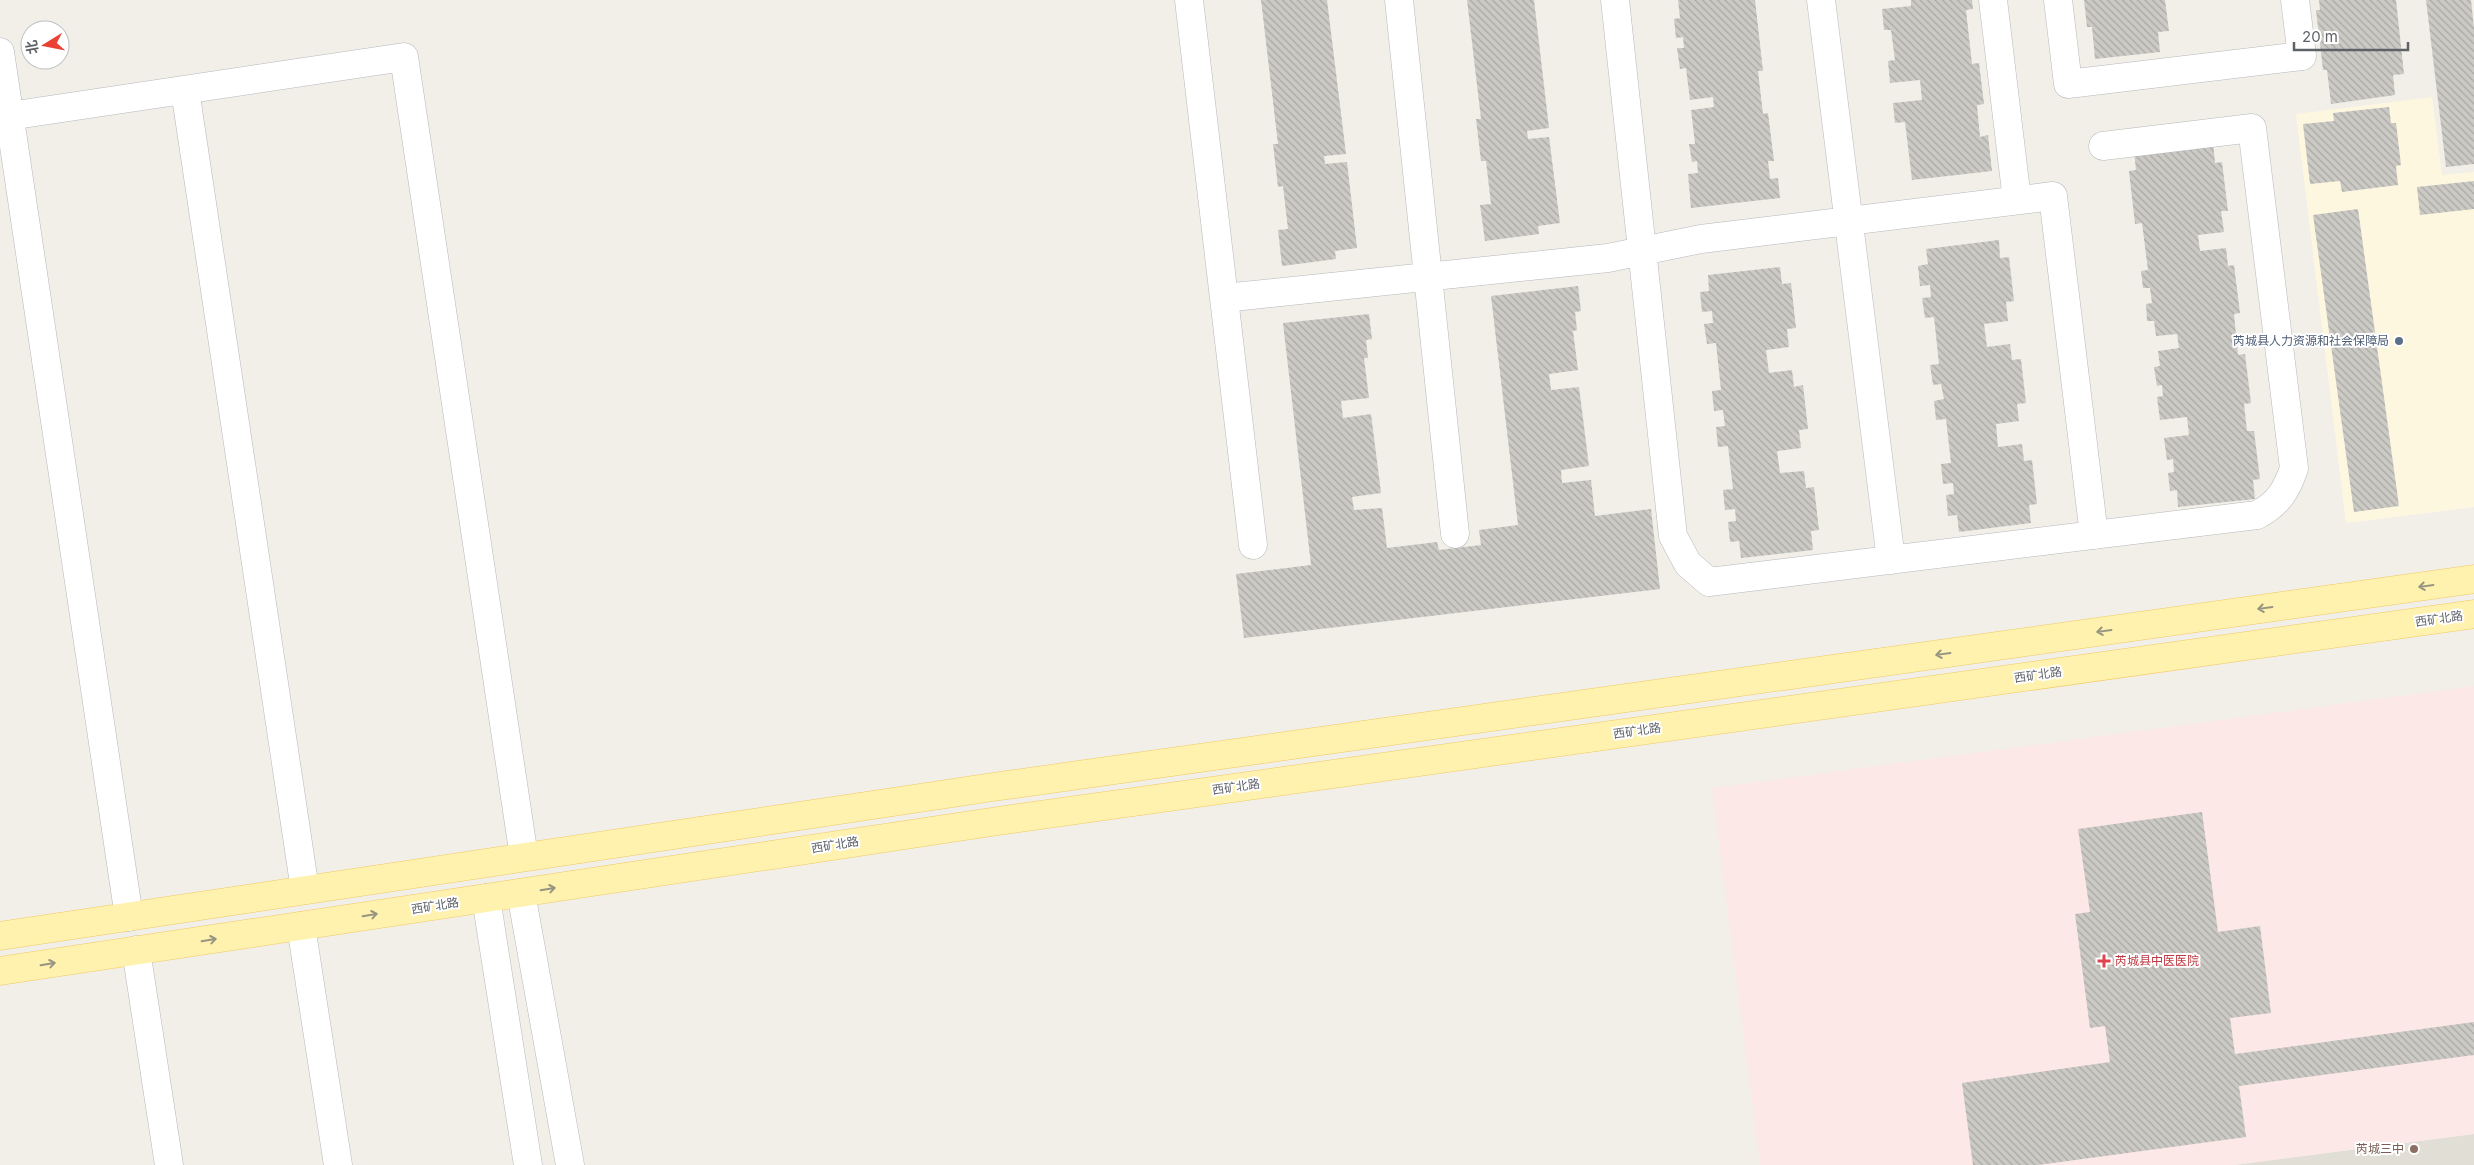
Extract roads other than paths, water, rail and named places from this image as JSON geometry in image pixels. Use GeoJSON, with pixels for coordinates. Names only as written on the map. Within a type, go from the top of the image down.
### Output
{"type":"FeatureCollection","features":[{"type":"Feature","properties":{"kind":"main road"},"geometry":{"type":"LineString","coordinates":[[0,936],[993,787],[2474,579]]}},
{"type":"Feature","properties":{"kind":"main road","name":"西矿北路"},"geometry":{"type":"LineString","coordinates":[[0,971],[998,821],[2474,614]]}},
{"type":"Feature","properties":{"kind":"street"},"geometry":{"type":"LineString","coordinates":[[1189,0],[1253,545]]}},
{"type":"Feature","properties":{"kind":"street"},"geometry":{"type":"LineString","coordinates":[[1399,0],[1455,534]]}},
{"type":"Feature","properties":{"kind":"street"},"geometry":{"type":"LineString","coordinates":[[1615,0],[1673,536],[1688,564],[1709,582],[2257,515],[2270,508],[2281,497],[2289,483],[2294,468],[2252,128],[2103,146]]}},
{"type":"Feature","properties":{"kind":"street"},"geometry":{"type":"LineString","coordinates":[[1821,0],[1891,560]]}},
{"type":"Feature","properties":{"kind":"street"},"geometry":{"type":"LineString","coordinates":[[1993,0],[2017,200]]}},
{"type":"Feature","properties":{"kind":"street"},"geometry":{"type":"LineString","coordinates":[[2058,0],[2068,84],[2302,56],[2295,0]]}},
{"type":"Feature","properties":{"kind":"street"},"geometry":{"type":"LineString","coordinates":[[0,52],[130,917]]}},
{"type":"Feature","properties":{"kind":"street"},"geometry":{"type":"LineString","coordinates":[[10,116],[404,57],[524,857]]}},
{"type":"Feature","properties":{"kind":"street"},"geometry":{"type":"LineString","coordinates":[[184,90],[304,890]]}},
{"type":"Feature","properties":{"kind":"street"},"geometry":{"type":"LineString","coordinates":[[1224,298],[1608,258],[1702,239],[2053,196],[2094,535]]}},
{"type":"Feature","properties":{"kind":"street"},"geometry":{"type":"LineString","coordinates":[[521,893],[570,1165]]}},
{"type":"Feature","properties":{"kind":"street"},"geometry":{"type":"LineString","coordinates":[[486,898],[528,1165]]}},
{"type":"Feature","properties":{"kind":"street"},"geometry":{"type":"LineString","coordinates":[[301,926],[338,1165]]}},
{"type":"Feature","properties":{"kind":"street"},"geometry":{"type":"LineString","coordinates":[[136,950],[169,1165]]}},
{"type":"Feature","properties":{"kind":"place","name":"芮城县人力资源和社会保障局"},"geometry":{"type":"Point","coordinates":[2399,341]}},
{"type":"Feature","properties":{"kind":"place","name":"芮城县中医医院"},"geometry":{"type":"Point","coordinates":[2104,961]}},
{"type":"Feature","properties":{"kind":"place","name":"芮城三中"},"geometry":{"type":"Point","coordinates":[2414,1149]}}]}
